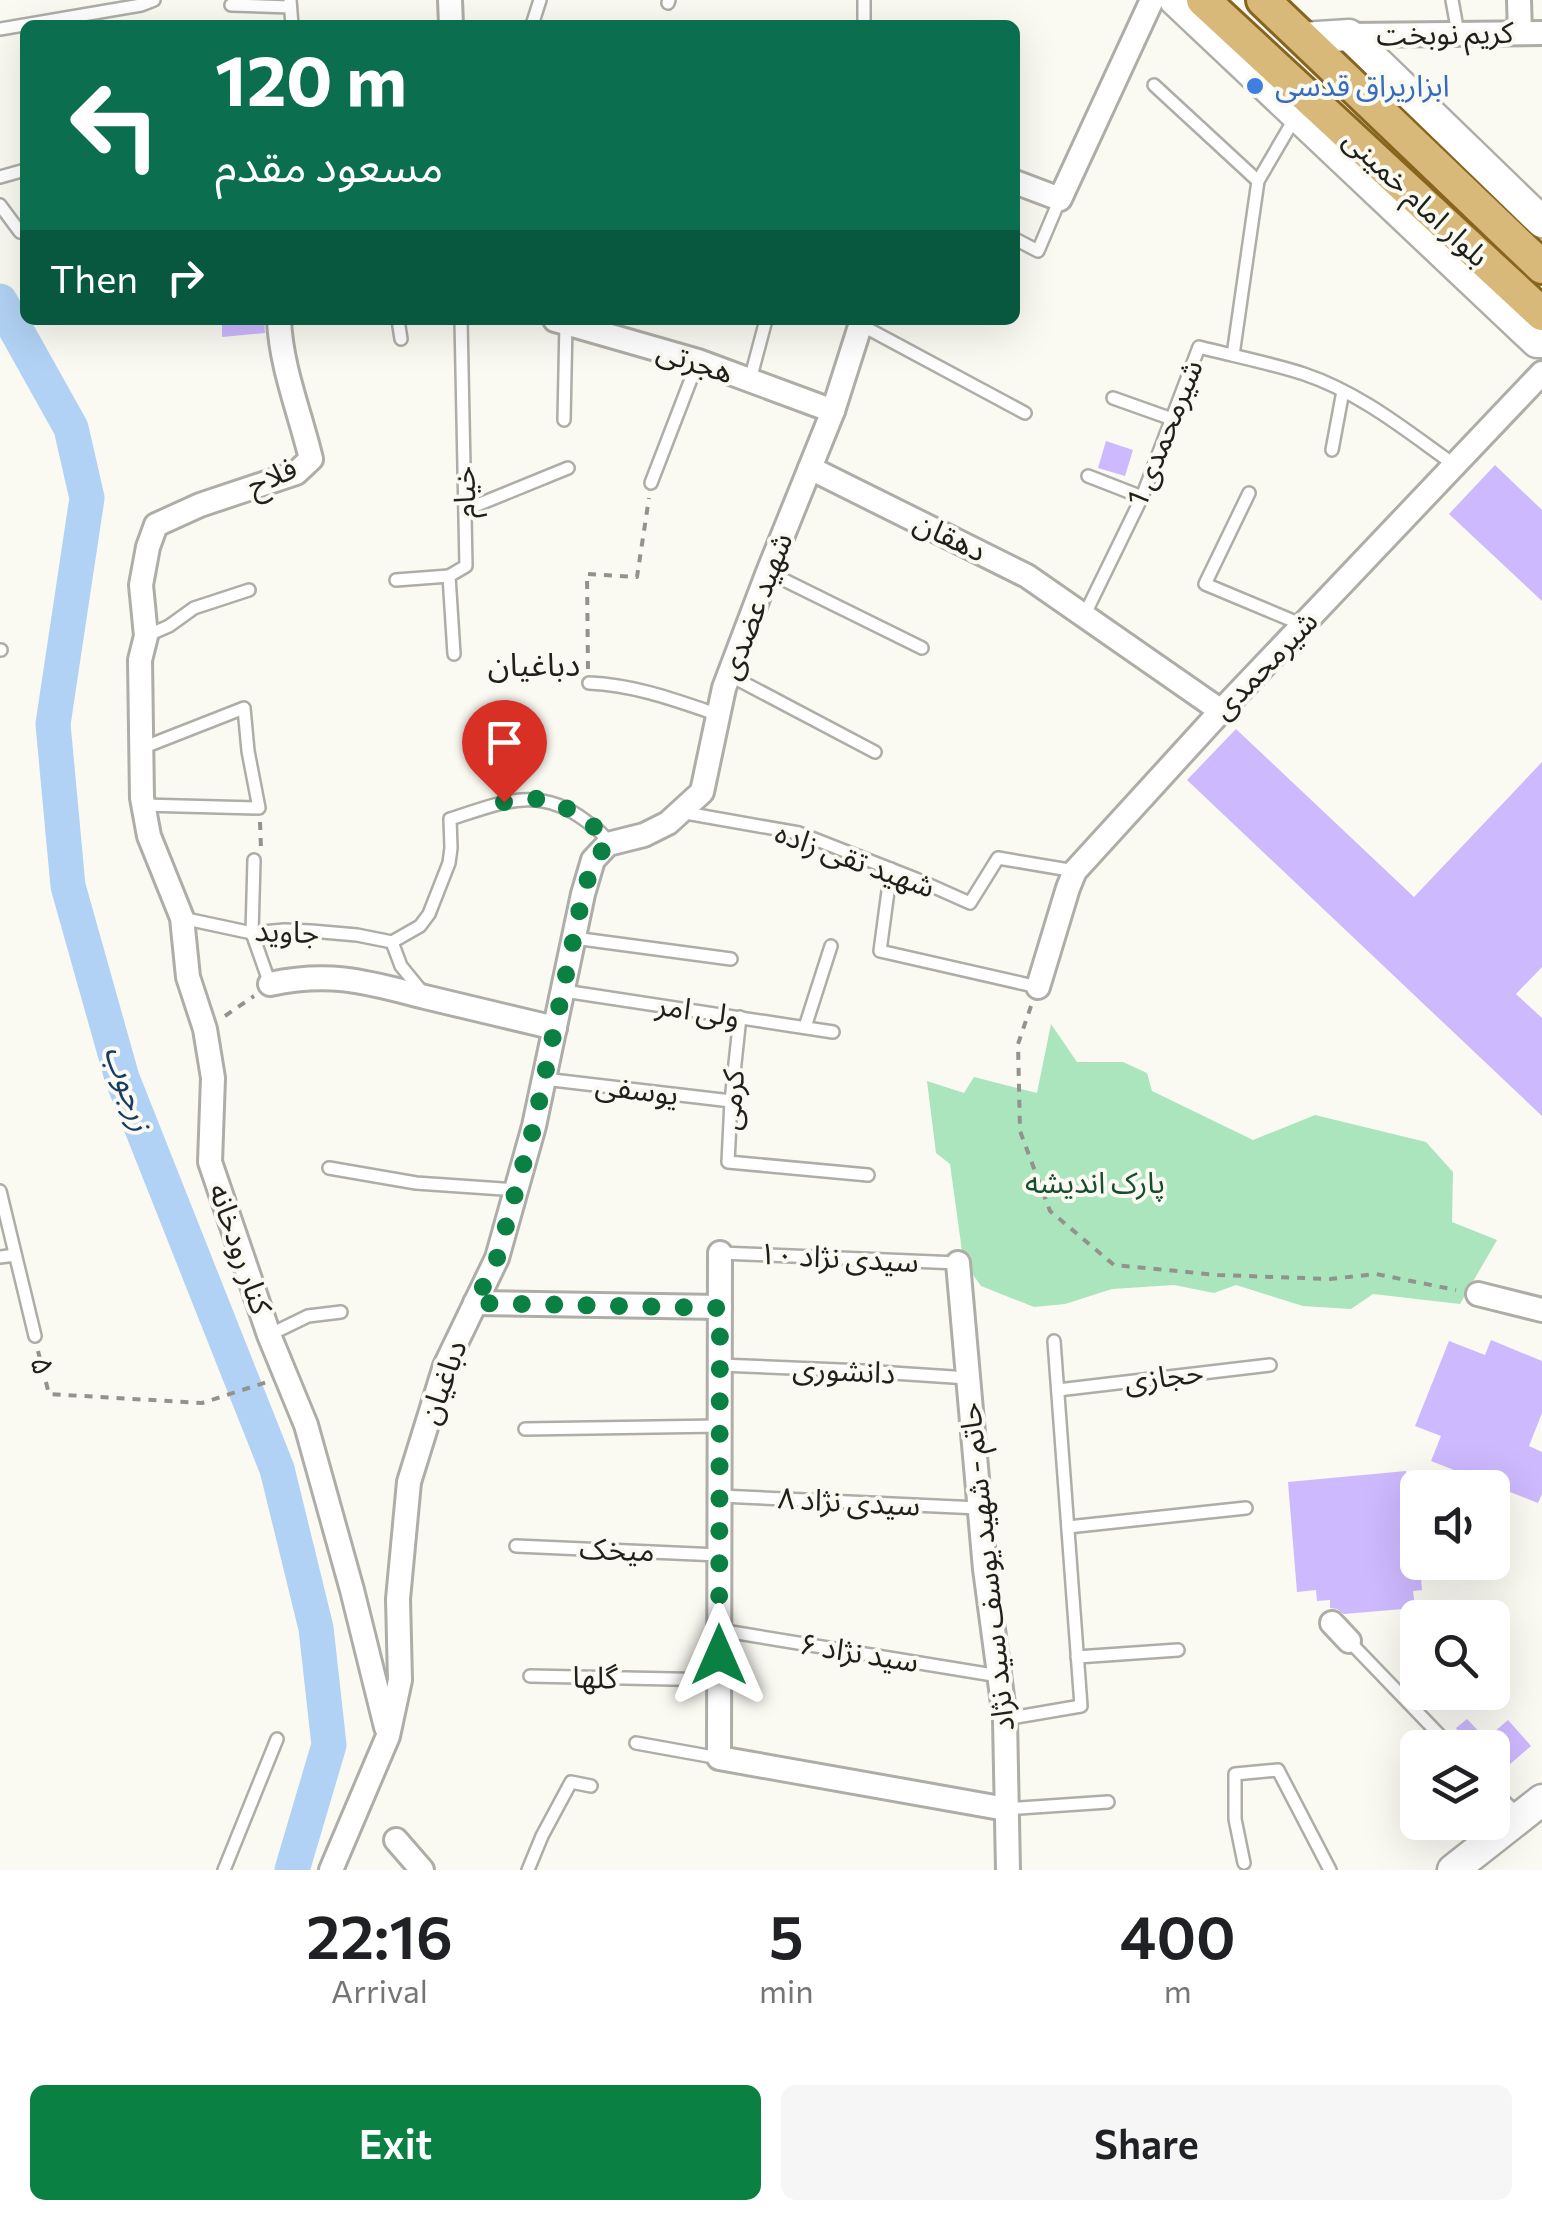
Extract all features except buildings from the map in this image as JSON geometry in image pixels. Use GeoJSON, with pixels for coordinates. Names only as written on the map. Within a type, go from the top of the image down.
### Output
{"type":"FeatureCollection","features":[{"type":"Feature","properties":{"kind":"main road","name":"بلوار امام خمینی"},"geometry":{"type":"LineString","coordinates":[[1203,0],[1542,314]]}},
{"type":"Feature","properties":{"kind":"main road","name":"بلوار امام خمینی"},"geometry":{"type":"LineString","coordinates":[[1263,0],[1542,267]]}},
{"type":"Feature","properties":{"kind":"street"},"geometry":{"type":"LineString","coordinates":[[1020,184],[1060,200],[1152,0]]}},
{"type":"Feature","properties":{"kind":"street"},"geometry":{"type":"LineString","coordinates":[[1174,0],[1536,342],[1542,342]]}},
{"type":"Feature","properties":{"kind":"street"},"geometry":{"type":"LineString","coordinates":[[1519,0],[1531,32]]}},
{"type":"Feature","properties":{"kind":"street","name":"کریم نوبخت"},"geometry":{"type":"LineString","coordinates":[[1349,35],[1531,32]]}},
{"type":"Feature","properties":{"kind":"street"},"geometry":{"type":"LineString","coordinates":[[1302,38],[1349,35],[1542,222]]}},
{"type":"Feature","properties":{"kind":"street","name":"فلاح"},"geometry":{"type":"LineString","coordinates":[[156,525],[200,505],[296,473],[311,459],[280,345],[279,325]]}},
{"type":"Feature","properties":{"kind":"street","name":"شهید عضدی"},"geometry":{"type":"LineString","coordinates":[[608,844],[644,835],[668,823],[702,792],[729,674],[833,411],[860,325]]}},
{"type":"Feature","properties":{"kind":"street","name":"هجرتی"},"geometry":{"type":"LineString","coordinates":[[600,326],[833,411]]}},
{"type":"Feature","properties":{"kind":"street","name":"شیرمحمدی"},"geometry":{"type":"LineString","coordinates":[[1038,988],[1075,871],[1220,711],[1542,373]]}},
{"type":"Feature","properties":{"kind":"street","name":"دهقان"},"geometry":{"type":"LineString","coordinates":[[810,468],[1027,576],[1220,711]]}},
{"type":"Feature","properties":{"kind":"street","name":"کنار رودخانه"},"geometry":{"type":"LineString","coordinates":[[156,525],[141,585],[146,636],[140,660],[143,805],[149,836],[182,918],[188,978],[205,1029],[213,1078],[210,1162],[306,1425],[388,1736]]}},
{"type":"Feature","properties":{"kind":"street","name":"دباغیان"},"geometry":{"type":"LineString","coordinates":[[331,1870],[388,1736],[400,1680],[398,1599],[409,1482],[444,1366],[497,1258],[544,1079],[583,894],[594,860],[608,844]]}},
{"type":"Feature","properties":{"kind":"street"},"geometry":{"type":"LineString","coordinates":[[270,984],[346,978],[555,1028]]}},
{"type":"Feature","properties":{"kind":"street"},"geometry":{"type":"LineString","coordinates":[[720,1252],[719,1758],[1006,1809]]}},
{"type":"Feature","properties":{"kind":"street","name":"حاتم - شهید یوسف سید نژاد"},"geometry":{"type":"LineString","coordinates":[[958,1264],[985,1569],[1006,1719],[1008,1870]]}},
{"type":"Feature","properties":{"kind":"street"},"geometry":{"type":"LineString","coordinates":[[1478,1294],[1542,1310]]}},
{"type":"Feature","properties":{"kind":"street"},"geometry":{"type":"LineString","coordinates":[[475,1303],[720,1308]]}},
{"type":"Feature","properties":{"kind":"street"},"geometry":{"type":"LineString","coordinates":[[1453,1870],[1531,1808]]}},
{"type":"Feature","properties":{"kind":"street"},"geometry":{"type":"LineString","coordinates":[[396,1840],[422,1870]]}},
{"type":"Feature","properties":{"kind":"lane"},"geometry":{"type":"LineString","coordinates":[[53,20],[154,0]]}},
{"type":"Feature","properties":{"kind":"lane"},"geometry":{"type":"LineString","coordinates":[[1452,0],[1458,33]]}},
{"type":"Feature","properties":{"kind":"lane"},"geometry":{"type":"LineString","coordinates":[[231,5],[290,4]]}},
{"type":"Feature","properties":{"kind":"lane"},"geometry":{"type":"LineString","coordinates":[[1154,85],[1258,181]]}},
{"type":"Feature","properties":{"kind":"lane"},"geometry":{"type":"LineString","coordinates":[[1233,356],[1258,181],[1296,116]]}},
{"type":"Feature","properties":{"kind":"lane"},"geometry":{"type":"LineString","coordinates":[[1020,242],[1038,251],[1060,200]]}},
{"type":"Feature","properties":{"kind":"lane"},"geometry":{"type":"LineString","coordinates":[[0,204],[20,232]]}},
{"type":"Feature","properties":{"kind":"lane"},"geometry":{"type":"LineString","coordinates":[[399,325],[401,339]]}},
{"type":"Feature","properties":{"kind":"lane","name":"خیام"},"geometry":{"type":"LineString","coordinates":[[454,654],[449,576],[466,566],[460,325]]}},
{"type":"Feature","properties":{"kind":"lane"},"geometry":{"type":"LineString","coordinates":[[560,325],[564,420]]}},
{"type":"Feature","properties":{"kind":"lane"},"geometry":{"type":"LineString","coordinates":[[750,380],[765,325]]}},
{"type":"Feature","properties":{"kind":"lane"},"geometry":{"type":"LineString","coordinates":[[866,325],[1024,413]]}},
{"type":"Feature","properties":{"kind":"lane","name":"شیرمحمدی 1"},"geometry":{"type":"LineString","coordinates":[[1084,616],[1142,497],[1200,347],[1306,375],[1343,392],[1373,407],[1456,466]]}},
{"type":"Feature","properties":{"kind":"lane"},"geometry":{"type":"LineString","coordinates":[[651,483],[698,361]]}},
{"type":"Feature","properties":{"kind":"lane"},"geometry":{"type":"LineString","coordinates":[[1332,450],[1343,392]]}},
{"type":"Feature","properties":{"kind":"lane"},"geometry":{"type":"LineString","coordinates":[[1114,398],[1172,418]]}},
{"type":"Feature","properties":{"kind":"lane"},"geometry":{"type":"LineString","coordinates":[[465,510],[568,468]]}},
{"type":"Feature","properties":{"kind":"lane"},"geometry":{"type":"LineString","coordinates":[[1088,476],[1142,497]]}},
{"type":"Feature","properties":{"kind":"lane"},"geometry":{"type":"LineString","coordinates":[[1249,493],[1204,584],[1304,625]]}},
{"type":"Feature","properties":{"kind":"lane"},"geometry":{"type":"LineString","coordinates":[[768,572],[922,648]]}},
{"type":"Feature","properties":{"kind":"lane"},"geometry":{"type":"LineString","coordinates":[[396,580],[449,576]]}},
{"type":"Feature","properties":{"kind":"lane"},"geometry":{"type":"LineString","coordinates":[[146,636],[194,608],[249,590]]}},
{"type":"Feature","properties":{"kind":"lane"},"geometry":{"type":"LineString","coordinates":[[729,674],[875,752]]}},
{"type":"Feature","properties":{"kind":"lane"},"geometry":{"type":"LineString","coordinates":[[588,683],[646,690],[719,715]]}},
{"type":"Feature","properties":{"kind":"lane"},"geometry":{"type":"LineString","coordinates":[[140,748],[244,708],[258,808],[143,805]]}},
{"type":"Feature","properties":{"kind":"lane"},"geometry":{"type":"LineString","coordinates":[[426,997],[401,966],[392,942],[420,926],[430,914],[449,863],[450,819],[504,802],[542,798],[573,811],[605,837],[608,844]]}},
{"type":"Feature","properties":{"kind":"lane","name":"شهید تقی زاده"},"geometry":{"type":"LineString","coordinates":[[680,812],[799,833],[970,903],[998,858],[1075,871]]}},
{"type":"Feature","properties":{"kind":"lane"},"geometry":{"type":"LineString","coordinates":[[254,860],[252,933],[270,984]]}},
{"type":"Feature","properties":{"kind":"lane"},"geometry":{"type":"LineString","coordinates":[[890,869],[880,951],[1038,988]]}},
{"type":"Feature","properties":{"kind":"lane","name":"جاوید"},"geometry":{"type":"LineString","coordinates":[[182,918],[252,933],[311,931],[392,942]]}},
{"type":"Feature","properties":{"kind":"lane"},"geometry":{"type":"LineString","coordinates":[[574,938],[732,959]]}},
{"type":"Feature","properties":{"kind":"lane"},"geometry":{"type":"LineString","coordinates":[[805,1027],[831,946]]}},
{"type":"Feature","properties":{"kind":"lane","name":"ولی امر"},"geometry":{"type":"LineString","coordinates":[[564,990],[833,1032]]}},
{"type":"Feature","properties":{"kind":"lane","name":"کرمی"},"geometry":{"type":"LineString","coordinates":[[740,1017],[728,1162],[868,1175]]}},
{"type":"Feature","properties":{"kind":"lane","name":"یوسفی"},"geometry":{"type":"LineString","coordinates":[[544,1079],[731,1101]]}},
{"type":"Feature","properties":{"kind":"lane"},"geometry":{"type":"LineString","coordinates":[[329,1168],[416,1182],[516,1190]]}},
{"type":"Feature","properties":{"kind":"lane","name":"۵"},"geometry":{"type":"LineString","coordinates":[[0,1190],[35,1336]]}},
{"type":"Feature","properties":{"kind":"lane","name":"سیدی نژاد ۱۰"},"geometry":{"type":"LineString","coordinates":[[720,1252],[958,1264]]}},
{"type":"Feature","properties":{"kind":"lane"},"geometry":{"type":"LineString","coordinates":[[0,1257],[15,1255]]}},
{"type":"Feature","properties":{"kind":"lane"},"geometry":{"type":"LineString","coordinates":[[270,1335],[308,1316],[341,1312]]}},
{"type":"Feature","properties":{"kind":"lane"},"geometry":{"type":"LineString","coordinates":[[1006,1719],[1081,1706],[1054,1341]]}},
{"type":"Feature","properties":{"kind":"lane","name":"دانشوری"},"geometry":{"type":"LineString","coordinates":[[720,1365],[968,1378]]}},
{"type":"Feature","properties":{"kind":"lane","name":"حجازی"},"geometry":{"type":"LineString","coordinates":[[1058,1390],[1270,1365]]}},
{"type":"Feature","properties":{"kind":"lane"},"geometry":{"type":"LineString","coordinates":[[525,1428],[720,1426]]}},
{"type":"Feature","properties":{"kind":"lane","name":"سیدی نژاد ۸"},"geometry":{"type":"LineString","coordinates":[[720,1496],[979,1508]]}},
{"type":"Feature","properties":{"kind":"lane"},"geometry":{"type":"LineString","coordinates":[[1068,1527],[1246,1508]]}},
{"type":"Feature","properties":{"kind":"lane","name":"میخک"},"geometry":{"type":"LineString","coordinates":[[516,1546],[719,1555]]}},
{"type":"Feature","properties":{"kind":"lane","name":"سید نژاد ۶"},"geometry":{"type":"LineString","coordinates":[[720,1630],[1000,1676]]}},
{"type":"Feature","properties":{"kind":"lane"},"geometry":{"type":"LineString","coordinates":[[1340,1632],[1435,1730]]}},
{"type":"Feature","properties":{"kind":"lane"},"geometry":{"type":"LineString","coordinates":[[1078,1658],[1178,1650]]}},
{"type":"Feature","properties":{"kind":"lane","name":"گلها"},"geometry":{"type":"LineString","coordinates":[[530,1676],[719,1680]]}},
{"type":"Feature","properties":{"kind":"lane"},"geometry":{"type":"LineString","coordinates":[[224,1870],[277,1739]]}},
{"type":"Feature","properties":{"kind":"lane"},"geometry":{"type":"LineString","coordinates":[[636,1744],[719,1758]]}},
{"type":"Feature","properties":{"kind":"lane"},"geometry":{"type":"LineString","coordinates":[[1244,1863],[1235,1819],[1235,1774],[1278,1770],[1330,1870]]}},
{"type":"Feature","properties":{"kind":"lane"},"geometry":{"type":"LineString","coordinates":[[528,1870],[571,1782],[591,1786]]}},
{"type":"Feature","properties":{"kind":"lane"},"geometry":{"type":"LineString","coordinates":[[1006,1809],[1108,1802]]}},
{"type":"Feature","properties":{"kind":"path"},"geometry":{"type":"LineString","coordinates":[[588,683],[587,574],[637,577],[651,483]]}},
{"type":"Feature","properties":{"kind":"path"},"geometry":{"type":"LineString","coordinates":[[254,860],[261,850],[258,808]]}},
{"type":"Feature","properties":{"kind":"path"},"geometry":{"type":"LineString","coordinates":[[205,1029],[270,984]]}},
{"type":"Feature","properties":{"kind":"path"},"geometry":{"type":"LineString","coordinates":[[1038,988],[1018,1044],[1020,1131],[1050,1211],[1114,1265],[1330,1280],[1376,1274],[1478,1294]]}},
{"type":"Feature","properties":{"kind":"path","name":"۵"},"geometry":{"type":"LineString","coordinates":[[35,1336],[50,1394],[202,1403],[268,1382]]}},
{"type":"Feature","properties":{"kind":"green space","name":"پارک اندیشه"},"geometry":{"type":"Polygon","coordinates":[[[1051,1024],[1077,1062],[1123,1062],[1147,1073],[1152,1091],[1253,1140],[1315,1115],[1426,1142],[1453,1172],[1452,1222],[1497,1240],[1460,1304],[1373,1294],[1351,1309],[1303,1306],[1236,1285],[1214,1293],[1174,1285],[1112,1289],[1065,1304],[1034,1307],[981,1286],[962,1251],[950,1164],[936,1153],[927,1081],[964,1093],[974,1077],[1037,1093],[1051,1024]]]}},
{"type":"Feature","properties":{"kind":"waterway","name":"زرجوب"},"geometry":{"type":"LineString","coordinates":[[0,301],[71,428],[87,498],[53,724],[68,886],[122,1078],[277,1469],[316,1628],[329,1745],[292,1870]]}},
{"type":"Feature","properties":{"kind":"place","name":"ابزاریراق قدسی"},"geometry":{"type":"Point","coordinates":[1255,86]}},
{"type":"Feature","properties":{"kind":"district","name":"دباغیان"},"geometry":{"type":"Point","coordinates":[534,665]}},
{"type":"Feature","properties":{"kind":"route"},"geometry":{"type":"LineString","coordinates":[[504,802],[542,798],[573,811],[605,837],[608,844],[594,860],[583,894],[534,1126],[497,1258],[475,1303],[720,1308],[719,1655]]}}]}
